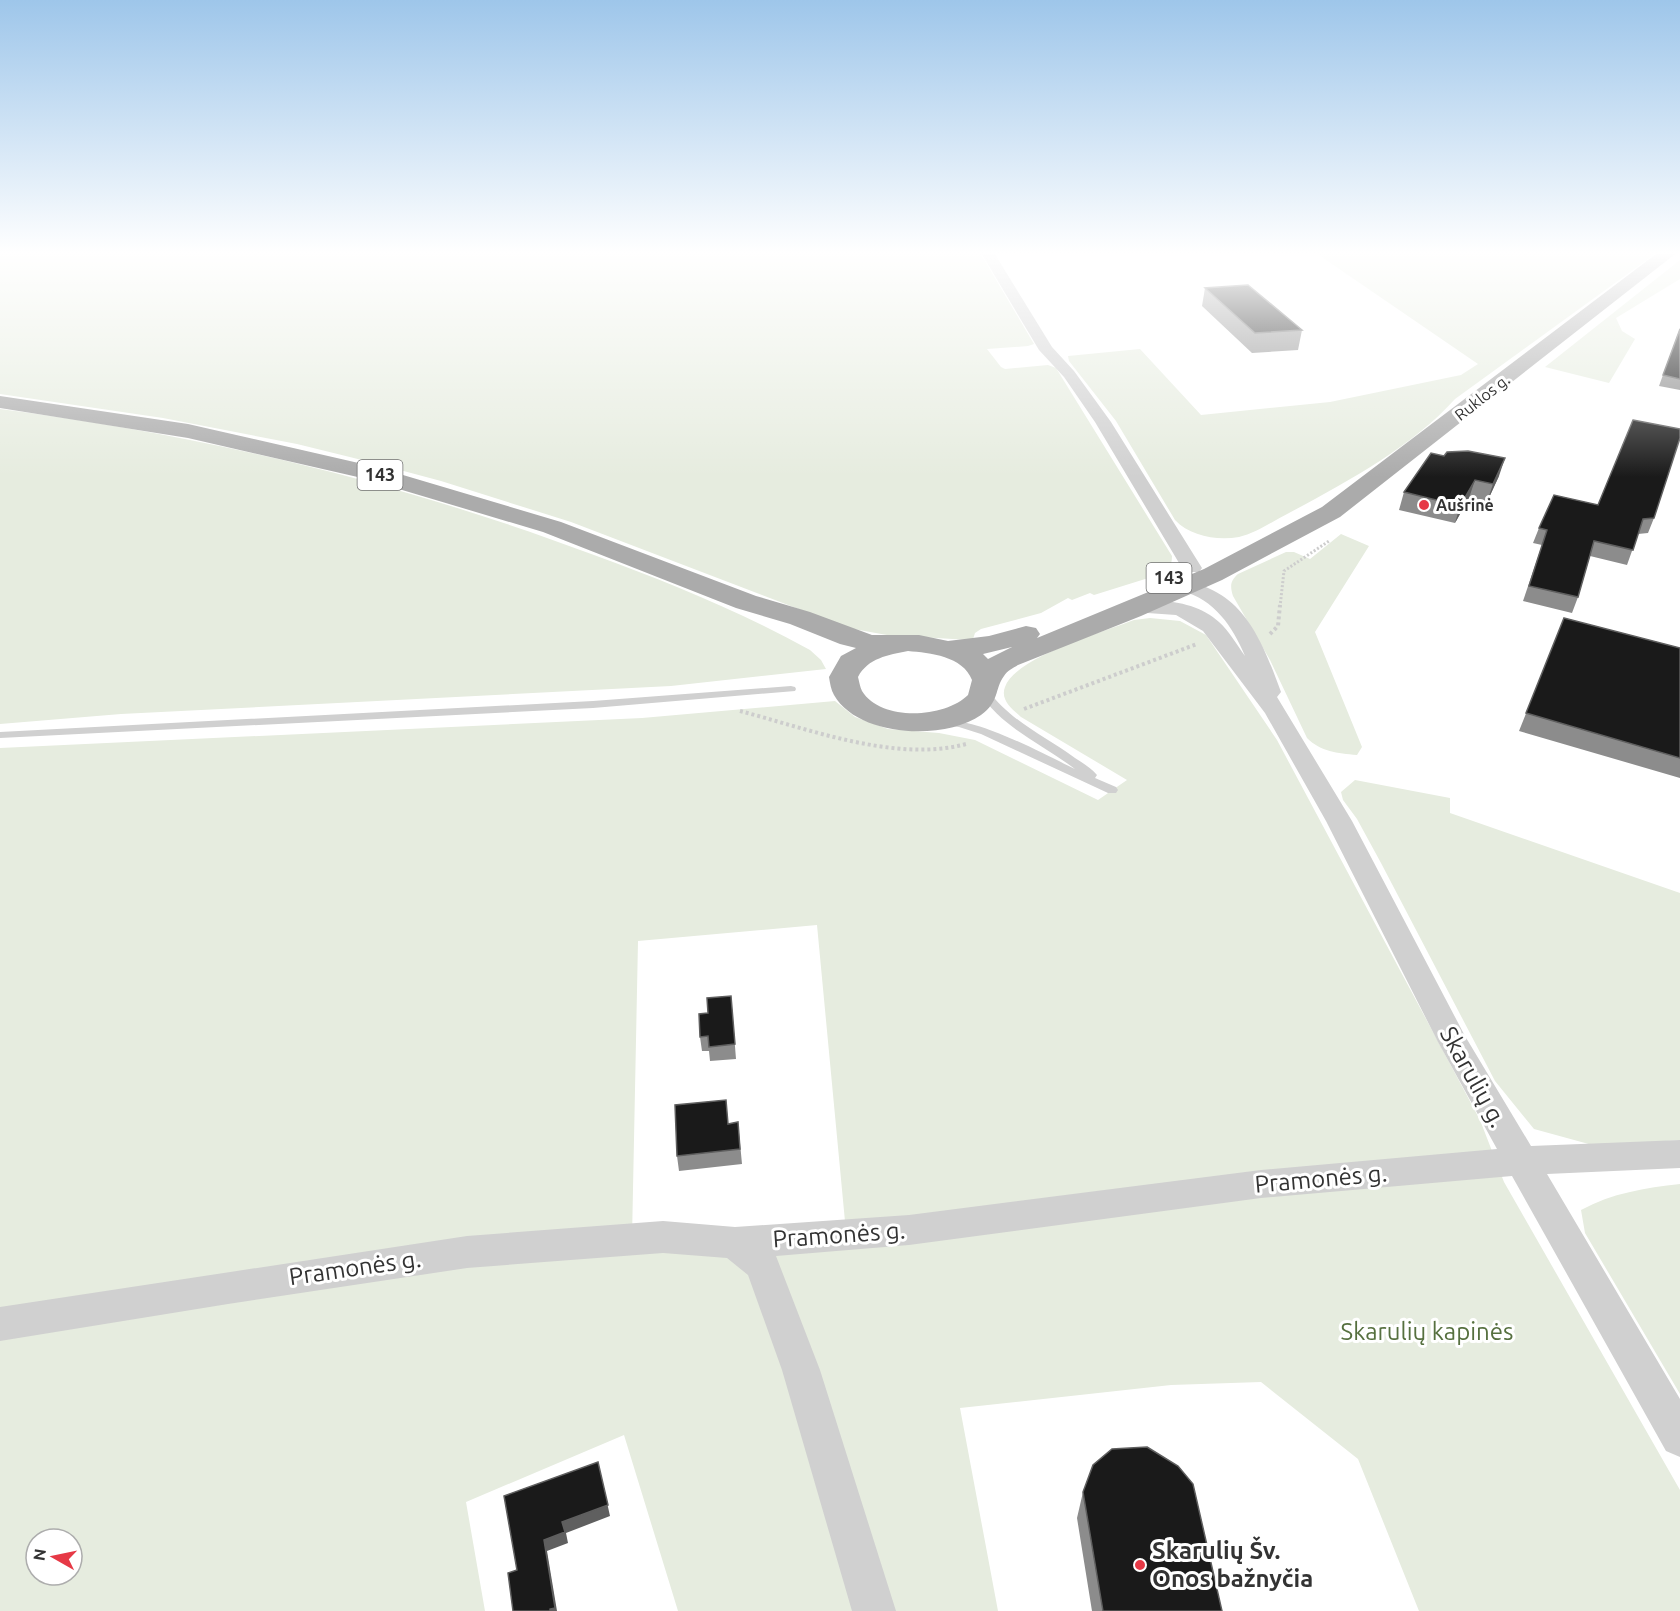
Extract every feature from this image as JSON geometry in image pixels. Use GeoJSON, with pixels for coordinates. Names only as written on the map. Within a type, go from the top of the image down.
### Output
{"type":"FeatureCollection","features":[{"type":"Feature","properties":{"kind":"main road","name":"Ruklos g."},"geometry":{"type":"LineString","coordinates":[[1192,577],[1258,537],[1377,475],[1572,326]]}},
{"type":"Feature","properties":{"kind":"main road","name":"143"},"geometry":{"type":"LineString","coordinates":[[0,402],[188,431],[368,471],[552,527],[746,602],[800,618],[850,638],[872,643],[922,643],[949,649],[992,646],[1156,584],[1192,577]]}},
{"type":"Feature","properties":{"kind":"main road","name":"143"},"geometry":{"type":"LineString","coordinates":[[746,602],[832,650],[843,661],[843,685],[848,696],[858,706],[873,715],[902,722],[933,722],[967,711],[978,703],[993,669],[1008,659],[1140,608],[1192,577]]}},
{"type":"Feature","properties":{"kind":"main road","name":"143"},"geometry":{"type":"LineString","coordinates":[[844,674],[850,663],[861,654],[894,644]]}},
{"type":"Feature","properties":{"kind":"main road","name":"143"},"geometry":{"type":"LineString","coordinates":[[949,649],[975,663],[983,672],[985,687]]}},
{"type":"Feature","properties":{"kind":"street"},"geometry":{"type":"LineString","coordinates":[[1032,326],[1046,350],[1069,374],[1102,422],[1192,577]]}},
{"type":"Feature","properties":{"kind":"street","name":"Skarulių g."},"geometry":{"type":"LineString","coordinates":[[1192,577],[1232,612],[1259,660],[1276,711]]}},
{"type":"Feature","properties":{"kind":"street","name":"Skarulių g."},"geometry":{"type":"LineString","coordinates":[[1140,608],[1161,606],[1183,609],[1199,616],[1211,626],[1276,711],[1339,821],[1453,1042],[1519,1161],[1680,1437]]}},
{"type":"Feature","properties":{"kind":"street","name":"Pramonės g."},"geometry":{"type":"LineString","coordinates":[[0,1324],[228,1287],[467,1252],[663,1237],[735,1243],[909,1230],[1262,1184],[1519,1161],[1680,1154]]}},
{"type":"Feature","properties":{"kind":"street"},"geometry":{"type":"LineString","coordinates":[[735,1243],[762,1265],[801,1370],[874,1611]]}},
{"type":"Feature","properties":{"kind":"lane"},"geometry":{"type":"LineString","coordinates":[[933,722],[960,724],[985,732],[1112,790],[1052,747],[1006,719],[992,707],[985,687]]}},
{"type":"Feature","properties":{"kind":"lane"},"geometry":{"type":"LineString","coordinates":[[0,735],[241,720],[572,706],[791,689]]}},
{"type":"Feature","properties":{"kind":"green space"},"geometry":{"type":"Polygon","coordinates":[[[0,326],[1023,326],[1034,344],[987,349],[1005,369],[1048,365],[1056,368],[1172,556],[1170,566],[1158,575],[1094,595],[1090,593],[1072,600],[1068,598],[1041,613],[981,629],[975,633],[973,639],[887,635],[848,628],[571,522],[441,481],[297,444],[163,418],[0,394],[0,326]]]}},
{"type":"Feature","properties":{"kind":"green space"},"geometry":{"type":"Polygon","coordinates":[[[1423,326],[1555,326],[1455,399],[1419,433],[1377,463],[1245,535],[1213,538],[1188,530],[1175,520],[1116,421],[1069,361],[1068,356],[1140,349],[1201,415],[1330,402],[1461,375],[1478,364],[1423,326]]]}},
{"type":"Feature","properties":{"kind":"green space"},"geometry":{"type":"Polygon","coordinates":[[[1597,326],[1620,326],[1622,331],[1635,339],[1609,383],[1545,367],[1597,326]]]}},
{"type":"Feature","properties":{"kind":"green space"},"geometry":{"type":"Polygon","coordinates":[[[0,409],[152,433],[227,448],[376,484],[449,505],[594,555],[704,598],[810,650],[821,660],[826,669],[671,686],[121,714],[0,724],[0,409]]]}},
{"type":"Feature","properties":{"kind":"green space"},"geometry":{"type":"Polygon","coordinates":[[[1341,534],[1369,546],[1315,632],[1362,747],[1357,755],[1324,749],[1307,738],[1270,660],[1233,596],[1231,586],[1238,574],[1286,552],[1294,552],[1310,559],[1341,534]]]}},
{"type":"Feature","properties":{"kind":"green space","name":"Skarulių kapinės"},"geometry":{"type":"Polygon","coordinates":[[[1150,618],[1180,621],[1206,635],[1277,740],[1480,1120],[1504,1182],[1680,1490],[1680,1611],[1419,1611],[1358,1459],[1261,1382],[1171,1385],[960,1408],[998,1611],[678,1611],[624,1435],[466,1502],[485,1611],[0,1611],[0,748],[642,718],[835,701],[855,717],[888,729],[939,733],[975,740],[1098,800],[1127,780],[1021,717],[1008,704],[1004,696],[1005,687],[1012,676],[1025,665],[1084,638],[1134,620],[1150,618]],[[817,925],[638,941],[632,1239],[846,1232],[817,925]]]}},
{"type":"Feature","properties":{"kind":"green space"},"geometry":{"type":"Polygon","coordinates":[[[1355,780],[1450,798],[1450,813],[1680,893],[1680,1140],[1596,1146],[1534,1129],[1495,1081],[1381,863],[1357,819],[1343,800],[1341,792],[1355,780]]]}},
{"type":"Feature","properties":{"kind":"green space"},"geometry":{"type":"Polygon","coordinates":[[[1680,1184],[1680,1394],[1585,1233],[1581,1210],[1605,1199],[1629,1192],[1680,1184]]]}},
{"type":"Feature","properties":{"kind":"building"},"geometry":{"type":"Polygon","coordinates":[[[1247,326],[1297,326],[1302,330],[1255,333],[1247,326]]]}},
{"type":"Feature","properties":{"kind":"building"},"geometry":{"type":"Polygon","coordinates":[[[1680,329],[1680,379],[1663,375],[1680,329]]]}},
{"type":"Feature","properties":{"kind":"building"},"geometry":{"type":"Polygon","coordinates":[[[1633,420],[1680,429],[1680,438],[1654,518],[1643,519],[1633,550],[1594,541],[1578,597],[1529,586],[1547,530],[1539,528],[1554,495],[1598,505],[1633,420]]]}},
{"type":"Feature","properties":{"kind":"building"},"geometry":{"type":"Polygon","coordinates":[[[1468,451],[1505,458],[1493,484],[1475,480],[1460,506],[1404,492],[1431,453],[1444,456],[1447,452],[1468,451]]]}},
{"type":"Feature","properties":{"kind":"building"},"geometry":{"type":"Polygon","coordinates":[[[1564,618],[1680,648],[1680,758],[1526,713],[1564,618]]]}},
{"type":"Feature","properties":{"kind":"building"},"geometry":{"type":"Polygon","coordinates":[[[731,996],[735,1044],[709,1047],[708,1036],[700,1037],[699,1014],[708,1013],[707,998],[731,996]]]}},
{"type":"Feature","properties":{"kind":"building"},"geometry":{"type":"Polygon","coordinates":[[[726,1100],[728,1124],[738,1122],[740,1149],[677,1156],[675,1105],[726,1100]]]}},
{"type":"Feature","properties":{"kind":"building","name":"Skarulių Šv. Onos bažnyčia"},"geometry":{"type":"Polygon","coordinates":[[[1147,1447],[1178,1466],[1193,1484],[1222,1611],[1103,1611],[1083,1492],[1093,1465],[1112,1449],[1147,1447]]]}},
{"type":"Feature","properties":{"kind":"building"},"geometry":{"type":"Polygon","coordinates":[[[598,1462],[608,1505],[562,1522],[565,1532],[544,1540],[555,1608],[550,1611],[513,1611],[508,1573],[517,1570],[504,1496],[598,1462]]]}},
{"type":"Feature","properties":{"kind":"place","name":"Aušrinė"},"geometry":{"type":"Point","coordinates":[1424,505]}},
{"type":"Feature","properties":{"kind":"place","name":"Skarulių Šv. Onos bažnyčia"},"geometry":{"type":"Point","coordinates":[1140,1565]}}]}
